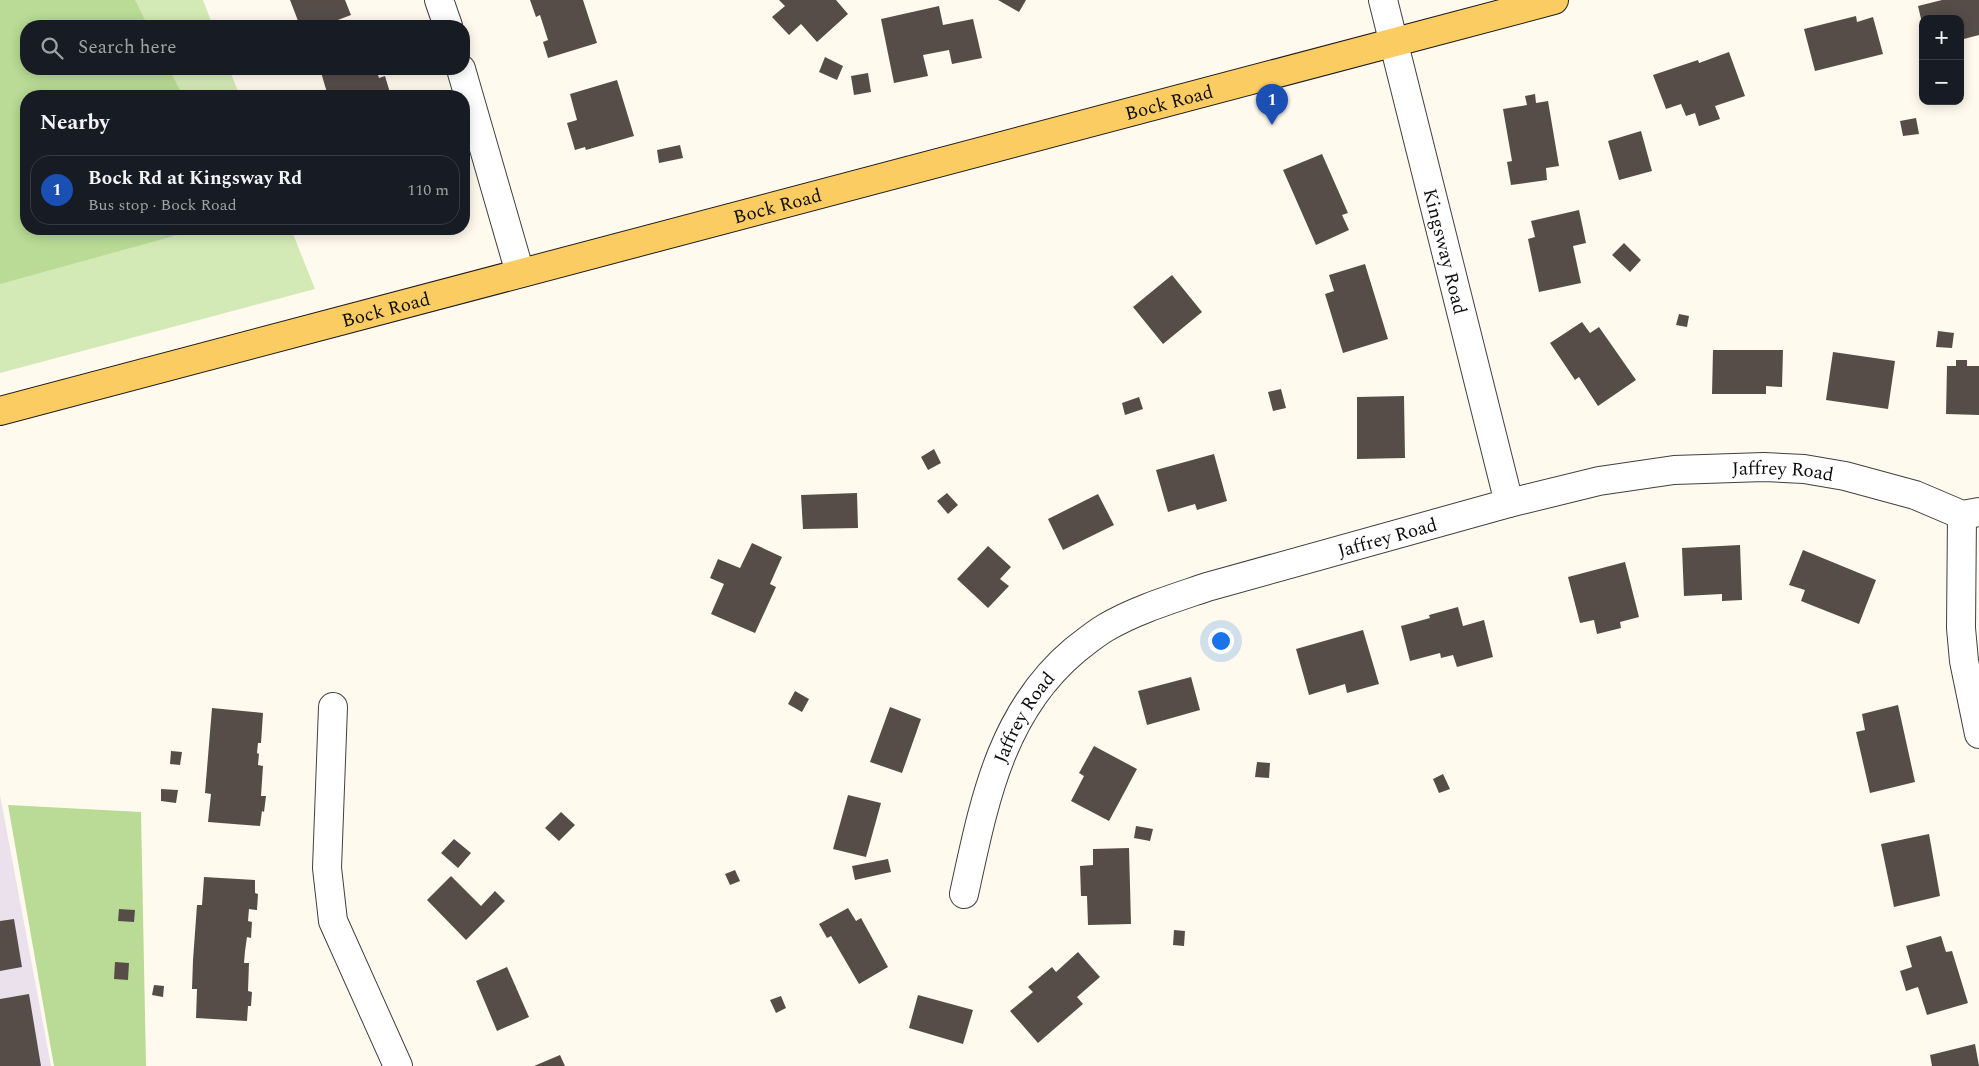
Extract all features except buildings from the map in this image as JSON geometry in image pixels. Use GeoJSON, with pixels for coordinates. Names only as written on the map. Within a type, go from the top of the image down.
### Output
{"type":"FeatureCollection","features":[{"type":"Feature","properties":{"kind":"main road","name":"Bock Road"},"geometry":{"type":"LineString","coordinates":[[0,411],[1554,0]]}},
{"type":"Feature","properties":{"kind":"street"},"geometry":{"type":"LineString","coordinates":[[439,0],[446,20]]}},
{"type":"Feature","properties":{"kind":"street","name":"Kingsway Road"},"geometry":{"type":"LineString","coordinates":[[1383,0],[1509,502]]}},
{"type":"Feature","properties":{"kind":"street"},"geometry":{"type":"LineString","coordinates":[[463,75],[467,90]]}},
{"type":"Feature","properties":{"kind":"street"},"geometry":{"type":"LineString","coordinates":[[470,100],[520,273]]}},
{"type":"Feature","properties":{"kind":"street","name":"Jaffrey Road"},"geometry":{"type":"LineString","coordinates":[[964,894],[988,794],[1010,731],[1021,712],[1046,678],[1060,663],[1105,628],[1167,601],[1208,587],[1509,502],[1599,481],[1646,473],[1700,468],[1764,467],[1804,469],[1844,476],[1915,495],[1971,514]]}},
{"type":"Feature","properties":{"kind":"street"},"geometry":{"type":"LineString","coordinates":[[1971,514],[1961,628],[1964,661],[1979,734]]}},
{"type":"Feature","properties":{"kind":"street"},"geometry":{"type":"LineString","coordinates":[[333,707],[327,868],[333,921],[398,1066]]}},
{"type":"Feature","properties":{"kind":"shaded area"},"geometry":{"type":"Polygon","coordinates":[[[0,795],[51,1066],[0,1066],[0,795]]]}},
{"type":"Feature","properties":{"kind":"green space"},"geometry":{"type":"Polygon","coordinates":[[[0,0],[203,0],[211,20],[20,20],[20,75],[231,75],[238,90],[20,90],[20,235],[293,235],[315,289],[0,373],[0,0]]]}},
{"type":"Feature","properties":{"kind":"green space"},"geometry":{"type":"Polygon","coordinates":[[[0,0],[135,0],[145,20],[20,20],[20,75],[172,75],[180,90],[20,90],[20,235],[177,235],[0,284],[0,0]]]}},
{"type":"Feature","properties":{"kind":"green space"},"geometry":{"type":"Polygon","coordinates":[[[8,805],[141,812],[146,1066],[54,1066],[8,805]]]}},
{"type":"Feature","properties":{"kind":"place","name":"Bock Rd at Kingsway Rd"},"geometry":{"type":"Point","coordinates":[1272,125]}}]}
